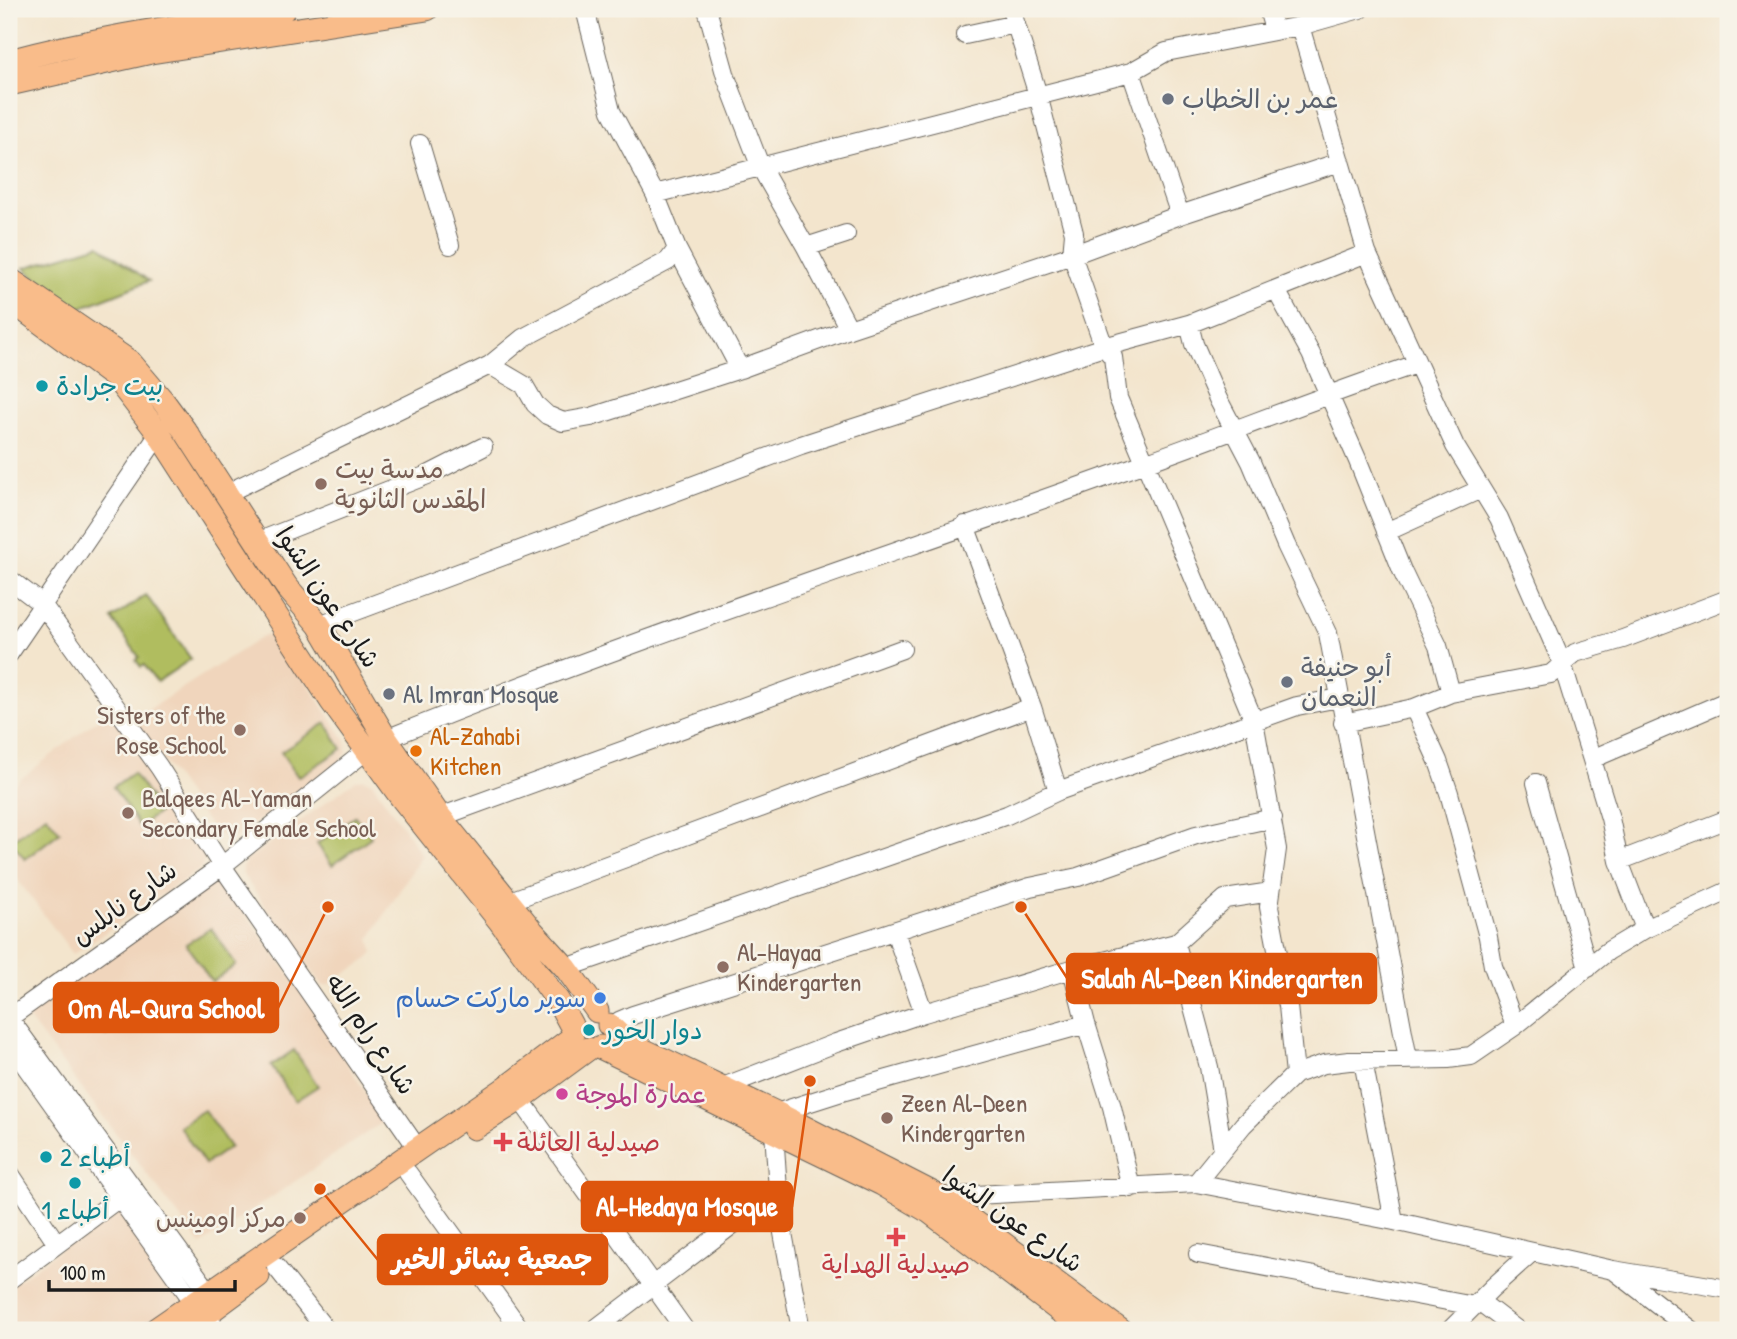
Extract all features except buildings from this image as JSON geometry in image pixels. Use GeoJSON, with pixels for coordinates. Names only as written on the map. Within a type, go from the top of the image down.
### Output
{"type":"FeatureCollection","features":[{"type":"Feature","properties":{"kind":"main road"},"geometry":{"type":"LineString","coordinates":[[9,61],[44,51],[147,31],[253,11],[284,9]]}},
{"type":"Feature","properties":{"kind":"main road"},"geometry":{"type":"LineString","coordinates":[[9,84],[151,52],[427,9]]}},
{"type":"Feature","properties":{"kind":"main road","name":"شارع عون الشوا"},"geometry":{"type":"LineString","coordinates":[[9,279],[130,362],[182,426],[286,586],[318,625],[401,797],[499,920],[583,1040],[940,1197],[1120,1330]]}},
{"type":"Feature","properties":{"kind":"main road","name":"شارع عون الشوا"},"geometry":{"type":"LineString","coordinates":[[9,299],[116,378],[159,434],[332,702],[376,744],[440,817],[628,1043],[723,1087],[775,1123],[930,1212],[1085,1330]]}},
{"type":"Feature","properties":{"kind":"main road"},"geometry":{"type":"LineString","coordinates":[[204,1315],[418,1149],[583,1040],[608,1037],[609,1019],[584,1011],[574,1019],[583,1040]]}},
{"type":"Feature","properties":{"kind":"main road"},"geometry":{"type":"LineString","coordinates":[[155,1330],[204,1315],[426,1159],[520,1099],[583,1040]]}},
{"type":"Feature","properties":{"kind":"street"},"geometry":{"type":"LineString","coordinates":[[585,9],[611,111],[655,194],[677,249],[740,369]]}},
{"type":"Feature","properties":{"kind":"street"},"geometry":{"type":"LineString","coordinates":[[707,9],[726,77],[761,168],[849,329]]}},
{"type":"Feature","properties":{"kind":"street"},"geometry":{"type":"LineString","coordinates":[[1268,9],[1274,30]]}},
{"type":"Feature","properties":{"kind":"street"},"geometry":{"type":"LineString","coordinates":[[655,194],[1131,72],[1166,52],[1300,26],[1360,9]]}},
{"type":"Feature","properties":{"kind":"street"},"geometry":{"type":"LineString","coordinates":[[965,35],[1014,16],[1074,233],[1072,255],[1104,347],[1113,356],[1118,398],[1254,721],[1277,849],[1269,907],[1288,1006],[1295,1074]]}},
{"type":"Feature","properties":{"kind":"street"},"geometry":{"type":"LineString","coordinates":[[1300,26],[1367,253],[1455,446],[1499,518],[1562,663],[1610,818],[1619,861],[1645,929]]}},
{"type":"Feature","properties":{"kind":"street"},"geometry":{"type":"LineString","coordinates":[[1131,72],[1180,215]]}},
{"type":"Feature","properties":{"kind":"street"},"geometry":{"type":"LineString","coordinates":[[420,144],[450,245]]}},
{"type":"Feature","properties":{"kind":"street"},"geometry":{"type":"LineString","coordinates":[[490,365],[524,385],[535,404],[547,415],[563,422],[591,417],[740,369],[849,329],[1340,162]]}},
{"type":"Feature","properties":{"kind":"street"},"geometry":{"type":"LineString","coordinates":[[806,247],[846,234]]}},
{"type":"Feature","properties":{"kind":"street"},"geometry":{"type":"LineString","coordinates":[[225,494],[490,365],[523,338],[668,261],[677,249]]}},
{"type":"Feature","properties":{"kind":"street"},"geometry":{"type":"LineString","coordinates":[[318,625],[801,445],[1104,347],[1189,324],[1367,253]]}},
{"type":"Feature","properties":{"kind":"street"},"geometry":{"type":"LineString","coordinates":[[1276,290],[1311,354],[1403,573],[1438,646],[1451,693]]}},
{"type":"Feature","properties":{"kind":"street"},"geometry":{"type":"LineString","coordinates":[[1189,324],[1194,344],[1251,461],[1286,545],[1328,633],[1408,1059]]}},
{"type":"Feature","properties":{"kind":"street","name":"شارع نابلس"},"geometry":{"type":"LineString","coordinates":[[9,1018],[222,866],[376,744],[504,691],[1144,464],[1326,394],[1417,364]]}},
{"type":"Feature","properties":{"kind":"street"},"geometry":{"type":"LineString","coordinates":[[9,654],[159,434]]}},
{"type":"Feature","properties":{"kind":"street"},"geometry":{"type":"LineString","coordinates":[[257,542],[430,474],[483,447]]}},
{"type":"Feature","properties":{"kind":"street"},"geometry":{"type":"LineString","coordinates":[[1386,531],[1481,489]]}},
{"type":"Feature","properties":{"kind":"street"},"geometry":{"type":"LineString","coordinates":[[965,526],[1032,707],[1058,791]]}},
{"type":"Feature","properties":{"kind":"street","name":"شارع رام الله"},"geometry":{"type":"LineString","coordinates":[[9,579],[42,604],[159,766],[222,866],[418,1149]]}},
{"type":"Feature","properties":{"kind":"street"},"geometry":{"type":"LineString","coordinates":[[1343,723],[1414,708],[1451,693],[1551,674],[1575,653],[1623,639],[1728,599]]}},
{"type":"Feature","properties":{"kind":"street"},"geometry":{"type":"LineString","coordinates":[[440,817],[902,649]]}},
{"type":"Feature","properties":{"kind":"street"},"geometry":{"type":"LineString","coordinates":[[566,968],[1007,815],[1058,791],[1254,721],[1297,706],[1339,698]]}},
{"type":"Feature","properties":{"kind":"street"},"geometry":{"type":"LineString","coordinates":[[1592,759],[1727,701]]}},
{"type":"Feature","properties":{"kind":"street"},"geometry":{"type":"LineString","coordinates":[[510,901],[1032,707]]}},
{"type":"Feature","properties":{"kind":"street"},"geometry":{"type":"LineString","coordinates":[[1414,708],[1449,793],[1488,937],[1493,966],[1515,1026]]}},
{"type":"Feature","properties":{"kind":"street"},"geometry":{"type":"LineString","coordinates":[[1536,783],[1588,968]]}},
{"type":"Feature","properties":{"kind":"street"},"geometry":{"type":"LineString","coordinates":[[609,1019],[632,1015],[1030,887],[1078,877],[1196,835],[1273,818]]}},
{"type":"Feature","properties":{"kind":"street"},"geometry":{"type":"LineString","coordinates":[[1619,861],[1728,819]]}},
{"type":"Feature","properties":{"kind":"street"},"geometry":{"type":"LineString","coordinates":[[1196,1183],[1243,1125],[1295,1074],[1324,1064],[1471,1056],[1515,1026],[1608,951],[1645,929],[1728,891]]}},
{"type":"Feature","properties":{"kind":"street"},"geometry":{"type":"LineString","coordinates":[[723,1087],[923,1013],[1072,969],[1176,943],[1225,900],[1271,892]]}},
{"type":"Feature","properties":{"kind":"street"},"geometry":{"type":"LineString","coordinates":[[895,932],[923,1013]]}},
{"type":"Feature","properties":{"kind":"street"},"geometry":{"type":"LineString","coordinates":[[1176,943],[1209,1067],[1223,1150]]}},
{"type":"Feature","properties":{"kind":"street"},"geometry":{"type":"LineString","coordinates":[[1072,969],[1112,1107],[1131,1188]]}},
{"type":"Feature","properties":{"kind":"street"},"geometry":{"type":"LineString","coordinates":[[9,1018],[204,1315]]}},
{"type":"Feature","properties":{"kind":"street"},"geometry":{"type":"LineString","coordinates":[[801,1330],[783,1233],[775,1123],[845,1091],[1086,1024]]}},
{"type":"Feature","properties":{"kind":"street"},"geometry":{"type":"LineString","coordinates":[[9,1043],[204,1315]]}},
{"type":"Feature","properties":{"kind":"street"},"geometry":{"type":"LineString","coordinates":[[1363,1061],[1394,1221]]}},
{"type":"Feature","properties":{"kind":"street"},"geometry":{"type":"LineString","coordinates":[[520,1099],[685,1330]]}},
{"type":"Feature","properties":{"kind":"street"},"geometry":{"type":"LineString","coordinates":[[9,1172],[57,1244]]}},
{"type":"Feature","properties":{"kind":"street"},"geometry":{"type":"LineString","coordinates":[[408,1174],[521,1330]]}},
{"type":"Feature","properties":{"kind":"street"},"geometry":{"type":"LineString","coordinates":[[940,1197],[1196,1183],[1394,1221],[1613,1270],[1728,1289]]}},
{"type":"Feature","properties":{"kind":"street"},"geometry":{"type":"LineString","coordinates":[[594,1330],[778,1190]]}},
{"type":"Feature","properties":{"kind":"street"},"geometry":{"type":"LineString","coordinates":[[9,1280],[119,1198]]}},
{"type":"Feature","properties":{"kind":"street"},"geometry":{"type":"LineString","coordinates":[[1452,1329],[1532,1252]]}},
{"type":"Feature","properties":{"kind":"street"},"geometry":{"type":"LineString","coordinates":[[1198,1254],[1476,1304],[1517,1330]]}},
{"type":"Feature","properties":{"kind":"street"},"geometry":{"type":"LineString","coordinates":[[276,1267],[326,1330]]}},
{"type":"Feature","properties":{"kind":"street"},"geometry":{"type":"LineString","coordinates":[[1613,1270],[1691,1330]]}},
{"type":"Feature","properties":{"kind":"shaded area","name":"Sisters of the Rose School"},"geometry":{"type":"Polygon","coordinates":[[[273,630],[346,742],[347,752],[338,764],[236,836],[226,837],[214,832],[134,719],[273,630]]]}},
{"type":"Feature","properties":{"kind":"shaded area"},"geometry":{"type":"Polygon","coordinates":[[[111,709],[209,853],[200,869],[73,954],[9,868],[9,788],[111,709]]]}},
{"type":"Feature","properties":{"kind":"shaded area"},"geometry":{"type":"Polygon","coordinates":[[[363,779],[372,782],[422,855],[370,938],[373,952],[368,959],[323,986],[243,875],[243,867],[247,860],[355,781],[363,779]]]}},
{"type":"Feature","properties":{"kind":"shaded area"},"geometry":{"type":"Polygon","coordinates":[[[216,880],[222,881],[298,987],[384,1121],[201,1245],[25,1014],[216,880]]]}},
{"type":"Feature","properties":{"kind":"shaded area"},"geometry":{"type":"Polygon","coordinates":[[[126,1201],[186,1299],[139,1330],[9,1330],[9,1287],[126,1201]]]}},
{"type":"Feature","properties":{"kind":"green space"},"geometry":{"type":"Polygon","coordinates":[[[99,245],[149,281],[75,310],[24,268],[99,245]]]}},
{"type":"Feature","properties":{"kind":"green space"},"geometry":{"type":"Polygon","coordinates":[[[146,595],[191,659],[157,682],[144,665],[141,667],[136,660],[139,657],[112,619],[146,595]]]}},
{"type":"Feature","properties":{"kind":"green space"},"geometry":{"type":"Polygon","coordinates":[[[326,723],[342,749],[298,777],[281,752],[326,723]]]}},
{"type":"Feature","properties":{"kind":"green space"},"geometry":{"type":"Polygon","coordinates":[[[133,773],[160,812],[139,826],[113,787],[133,773]]]}},
{"type":"Feature","properties":{"kind":"green space"},"geometry":{"type":"Polygon","coordinates":[[[46,815],[60,832],[25,859],[11,841],[46,815]]]}},
{"type":"Feature","properties":{"kind":"green space"},"geometry":{"type":"Polygon","coordinates":[[[355,816],[371,837],[332,865],[317,844],[355,816]]]}},
{"type":"Feature","properties":{"kind":"green space"},"geometry":{"type":"Polygon","coordinates":[[[211,928],[236,965],[212,982],[186,944],[211,928]]]}},
{"type":"Feature","properties":{"kind":"green space"},"geometry":{"type":"Polygon","coordinates":[[[104,984],[129,1018],[106,1035],[80,1001],[104,984]]]}},
{"type":"Feature","properties":{"kind":"green space"},"geometry":{"type":"Polygon","coordinates":[[[294,1050],[318,1086],[295,1101],[271,1066],[294,1050]]]}},
{"type":"Feature","properties":{"kind":"green space"},"geometry":{"type":"Polygon","coordinates":[[[204,1110],[230,1147],[205,1164],[179,1126],[204,1110]]]}},
{"type":"Feature","properties":{"kind":"place","name":"عمر بن الخطاب"},"geometry":{"type":"Point","coordinates":[1168,99]}},
{"type":"Feature","properties":{"kind":"place","name":"بيت جرادة"},"geometry":{"type":"Point","coordinates":[42,386]}},
{"type":"Feature","properties":{"kind":"place","name":"مدسة بيت المقدس الثانوية"},"geometry":{"type":"Point","coordinates":[321,484]}},
{"type":"Feature","properties":{"kind":"place","name":"أبو حنيفة النعمان"},"geometry":{"type":"Point","coordinates":[1287,682]}},
{"type":"Feature","properties":{"kind":"place","name":"Al Imran Mosque"},"geometry":{"type":"Point","coordinates":[389,694]}},
{"type":"Feature","properties":{"kind":"place","name":"Sisters of the Rose School"},"geometry":{"type":"Point","coordinates":[240,730]}},
{"type":"Feature","properties":{"kind":"place","name":"Al-Zahabi Kitchen"},"geometry":{"type":"Point","coordinates":[416,751]}},
{"type":"Feature","properties":{"kind":"place","name":"Balqees Al-Yaman Secondary Female School"},"geometry":{"type":"Point","coordinates":[128,813]}},
{"type":"Feature","properties":{"kind":"place","name":"Om Al-Qura School"},"geometry":{"type":"Point","coordinates":[328,907]}},
{"type":"Feature","properties":{"kind":"place","name":"Salah Al-Deen Kindergarten"},"geometry":{"type":"Point","coordinates":[1021,907]}},
{"type":"Feature","properties":{"kind":"place","name":"Al-Hayaa Kindergarten"},"geometry":{"type":"Point","coordinates":[723,967]}},
{"type":"Feature","properties":{"kind":"place","name":"سوبر ماركت حسام"},"geometry":{"type":"Point","coordinates":[600,998]}},
{"type":"Feature","properties":{"kind":"place","name":"دوار الخور"},"geometry":{"type":"Point","coordinates":[589,1030]}},
{"type":"Feature","properties":{"kind":"place","name":"Al-Hedaya Mosque"},"geometry":{"type":"Point","coordinates":[810,1081]}},
{"type":"Feature","properties":{"kind":"place","name":"عمارة الموجة"},"geometry":{"type":"Point","coordinates":[562,1094]}},
{"type":"Feature","properties":{"kind":"place","name":"Zeen Al-Deen Kindergarten"},"geometry":{"type":"Point","coordinates":[887,1118]}},
{"type":"Feature","properties":{"kind":"place","name":"صيدلية العائلة"},"geometry":{"type":"Point","coordinates":[503,1142]}},
{"type":"Feature","properties":{"kind":"place","name":"أطباء 2"},"geometry":{"type":"Point","coordinates":[46,1157]}},
{"type":"Feature","properties":{"kind":"place","name":"أطباء 1"},"geometry":{"type":"Point","coordinates":[75,1183]}},
{"type":"Feature","properties":{"kind":"place","name":"جمعية بشائر الخير"},"geometry":{"type":"Point","coordinates":[320,1189]}},
{"type":"Feature","properties":{"kind":"place","name":"مركز اومينس"},"geometry":{"type":"Point","coordinates":[300,1218]}},
{"type":"Feature","properties":{"kind":"place","name":"صيدلية الهداية"},"geometry":{"type":"Point","coordinates":[896,1237]}}]}
